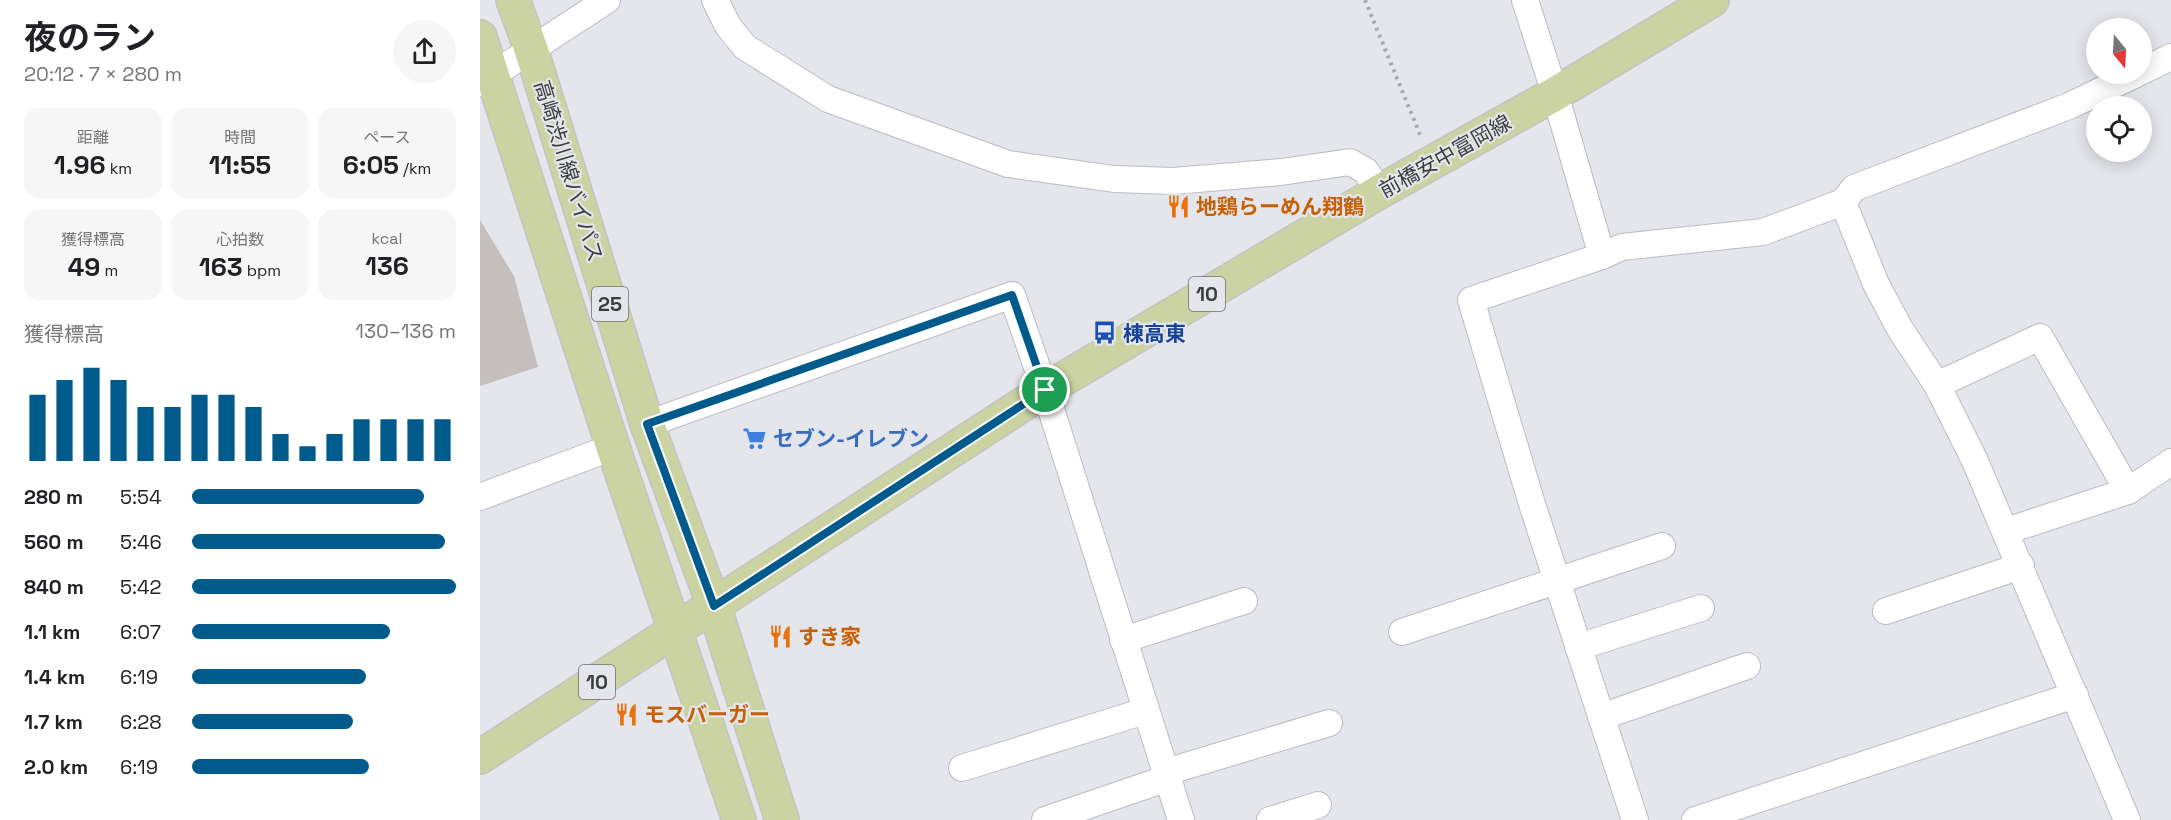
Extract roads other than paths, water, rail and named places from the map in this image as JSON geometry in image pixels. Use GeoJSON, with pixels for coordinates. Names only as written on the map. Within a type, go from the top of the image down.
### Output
{"type":"FeatureCollection","features":[{"type":"Feature","properties":{"kind":"main road","name":"高崎渋川線バイパス"},"geometry":{"type":"LineString","coordinates":[[513,0],[531,49],[647,424],[714,606],[782,820]]}},
{"type":"Feature","properties":{"kind":"main road","name":"前橋安中富岡線"},"geometry":{"type":"LineString","coordinates":[[480,757],[676,632],[1045,390],[1379,192],[1556,94],[1712,0]]}},
{"type":"Feature","properties":{"kind":"main road","name":"高崎渋川線バイパス"},"geometry":{"type":"LineString","coordinates":[[480,37],[485,79],[739,820]]}},
{"type":"Feature","properties":{"kind":"street"},"geometry":{"type":"LineString","coordinates":[[485,79],[607,0]]}},
{"type":"Feature","properties":{"kind":"street"},"geometry":{"type":"LineString","coordinates":[[715,0],[729,26],[745,46],[828,99],[1008,164],[1114,179],[1173,181],[1281,172],[1350,162],[1365,171],[1379,192]]}},
{"type":"Feature","properties":{"kind":"street"},"geometry":{"type":"LineString","coordinates":[[1525,0],[1556,94],[1602,256]]}},
{"type":"Feature","properties":{"kind":"street"},"geometry":{"type":"LineString","coordinates":[[2152,66],[2171,57]]}},
{"type":"Feature","properties":{"kind":"street"},"geometry":{"type":"LineString","coordinates":[[1635,820],[1557,582],[1471,300],[1602,256],[1622,247],[1763,232],[1843,202],[1854,188],[2069,106],[2115,84]]}},
{"type":"Feature","properties":{"kind":"street"},"geometry":{"type":"LineString","coordinates":[[1843,202],[1876,284],[1900,329],[1937,385],[1975,461],[2127,820]]}},
{"type":"Feature","properties":{"kind":"street"},"geometry":{"type":"LineString","coordinates":[[647,424],[1012,295],[1045,390],[1180,820]]}},
{"type":"Feature","properties":{"kind":"street"},"geometry":{"type":"LineString","coordinates":[[1937,385],[2040,337],[2128,491]]}},
{"type":"Feature","properties":{"kind":"street"},"geometry":{"type":"LineString","coordinates":[[480,497],[613,447]]}},
{"type":"Feature","properties":{"kind":"street"},"geometry":{"type":"LineString","coordinates":[[2006,531],[2128,491],[2171,462]]}},
{"type":"Feature","properties":{"kind":"street"},"geometry":{"type":"LineString","coordinates":[[1402,632],[1662,546]]}},
{"type":"Feature","properties":{"kind":"street"},"geometry":{"type":"LineString","coordinates":[[1886,611],[2021,566]]}},
{"type":"Feature","properties":{"kind":"street"},"geometry":{"type":"LineString","coordinates":[[1123,640],[1244,601]]}},
{"type":"Feature","properties":{"kind":"street"},"geometry":{"type":"LineString","coordinates":[[1578,647],[1701,608]]}},
{"type":"Feature","properties":{"kind":"street"},"geometry":{"type":"LineString","coordinates":[[1601,717],[1747,666]]}},
{"type":"Feature","properties":{"kind":"street"},"geometry":{"type":"LineString","coordinates":[[1695,820],[2075,695]]}},
{"type":"Feature","properties":{"kind":"street"},"geometry":{"type":"LineString","coordinates":[[962,768],[1145,711]]}},
{"type":"Feature","properties":{"kind":"street"},"geometry":{"type":"LineString","coordinates":[[1045,820],[1167,775],[1329,723]]}},
{"type":"Feature","properties":{"kind":"street"},"geometry":{"type":"LineString","coordinates":[[1270,820],[1318,805]]}},
{"type":"Feature","properties":{"kind":"place","name":"地鶏らーめん翔鶴"},"geometry":{"type":"Point","coordinates":[1178,206]}},
{"type":"Feature","properties":{"kind":"place","name":"棟高東"},"geometry":{"type":"Point","coordinates":[1105,333]}},
{"type":"Feature","properties":{"kind":"place","name":"セブン-イレブン"},"geometry":{"type":"Point","coordinates":[755,438]}},
{"type":"Feature","properties":{"kind":"place","name":"すき家"},"geometry":{"type":"Point","coordinates":[780,636]}},
{"type":"Feature","properties":{"kind":"place","name":"モスバーガー"},"geometry":{"type":"Point","coordinates":[626,714]}}]}
